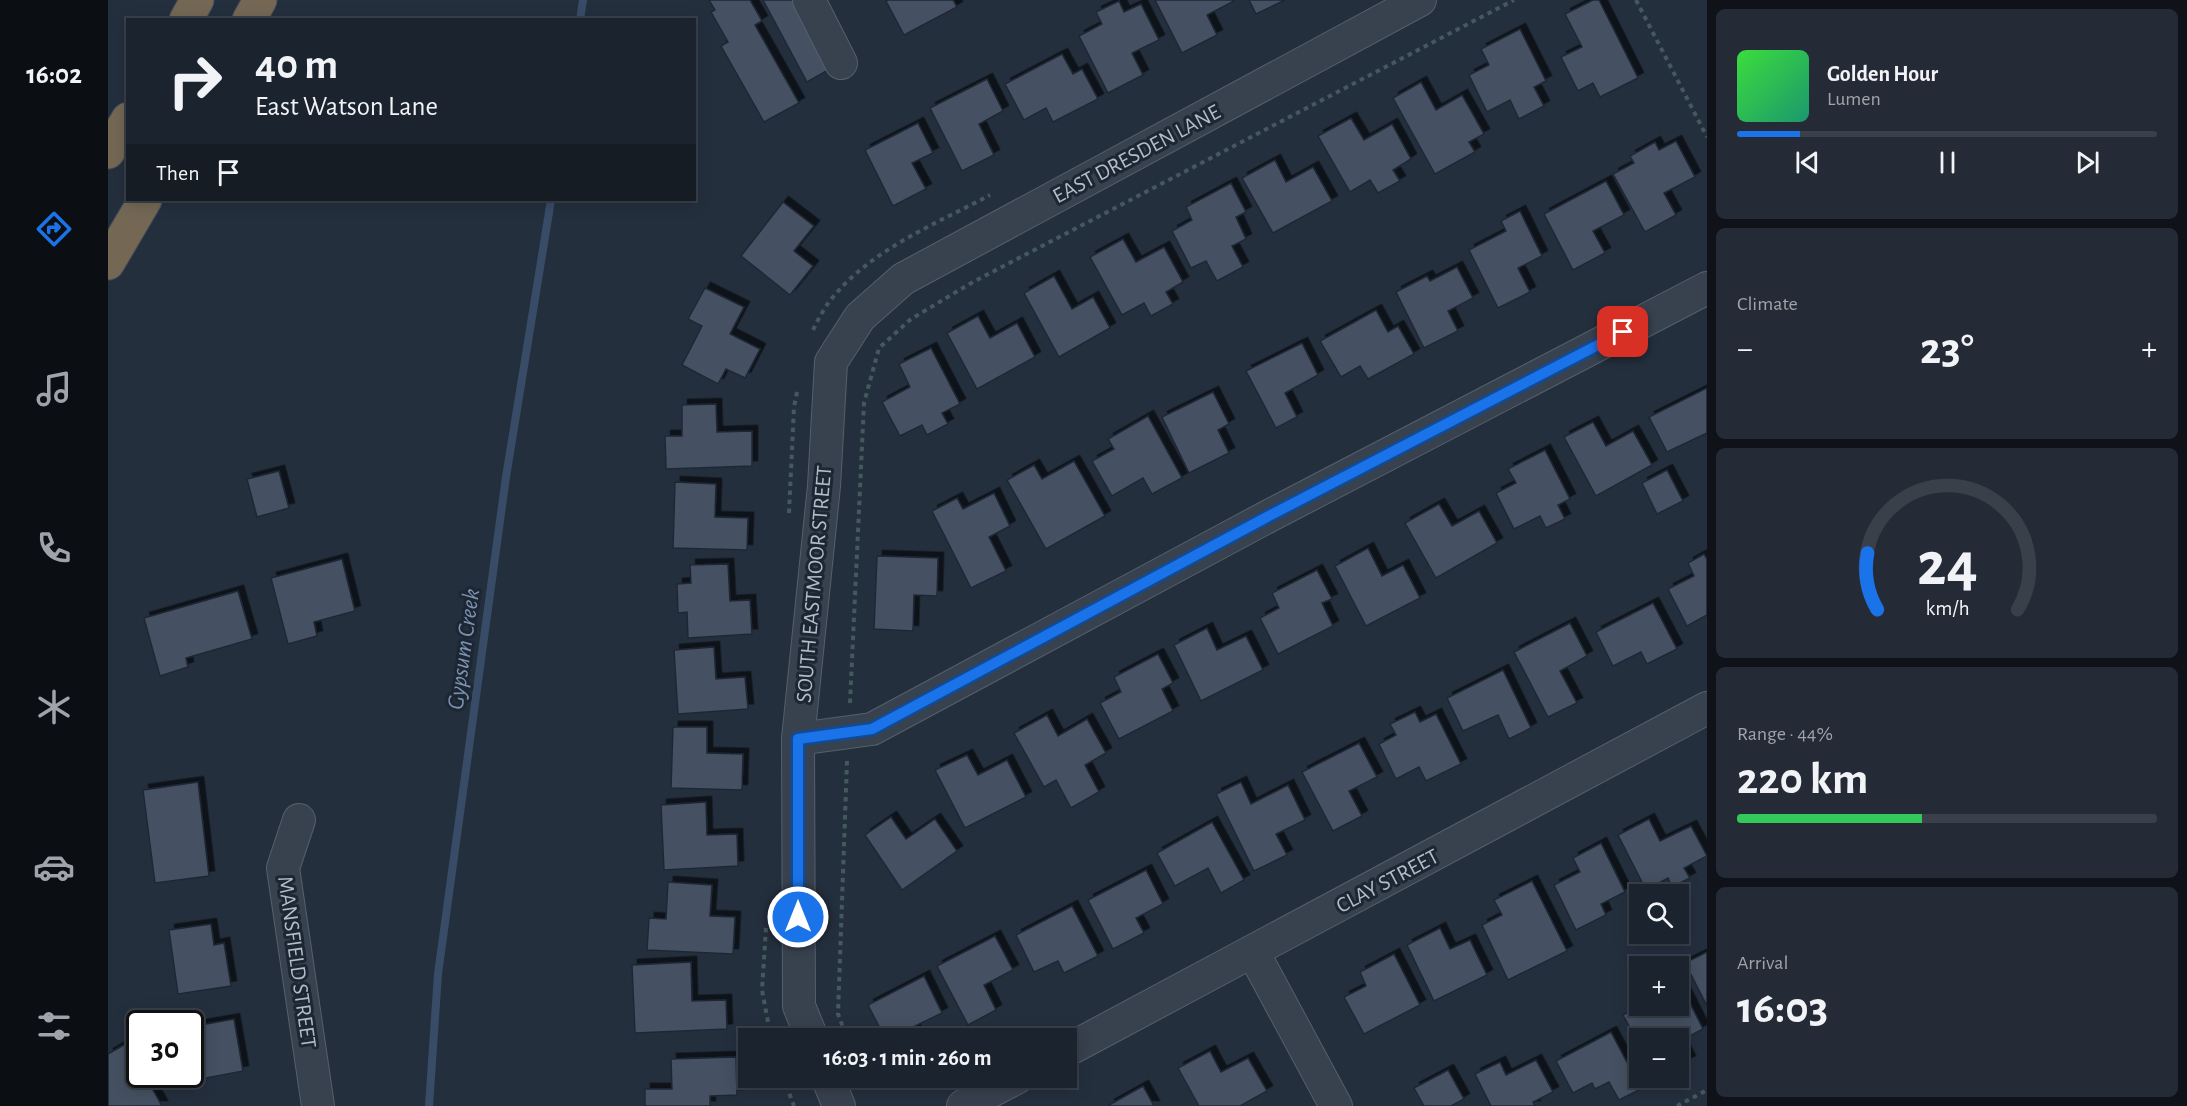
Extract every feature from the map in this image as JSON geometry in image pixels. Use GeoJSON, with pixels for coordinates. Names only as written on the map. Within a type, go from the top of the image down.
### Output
{"type":"FeatureCollection","features":[{"type":"Feature","properties":{"kind":"highway"},"geometry":{"type":"LineString","coordinates":[[187,18],[197,0]]}},
{"type":"Feature","properties":{"kind":"highway"},"geometry":{"type":"LineString","coordinates":[[250,18],[260,0]]}},
{"type":"Feature","properties":{"kind":"highway"},"geometry":{"type":"LineString","coordinates":[[108,152],[126,122]]}},
{"type":"Feature","properties":{"kind":"highway"},"geometry":{"type":"LineString","coordinates":[[108,263],[144,201]]}},
{"type":"Feature","properties":{"kind":"street"},"geometry":{"type":"LineString","coordinates":[[809,0],[841,63]]}},
{"type":"Feature","properties":{"kind":"street","name":"EAST DRESDEN LANE"},"geometry":{"type":"LineString","coordinates":[[860,317],[903,279],[1420,0]]}},
{"type":"Feature","properties":{"kind":"street"},"geometry":{"type":"LineString","coordinates":[[798,739],[872,729],[1267,517],[1707,288]]}},
{"type":"Feature","properties":{"kind":"street","name":"SOUTH EASTMOOR STREET"},"geometry":{"type":"LineString","coordinates":[[808,1028],[799,1006],[798,739],[824,486],[831,362],[860,317]]}},
{"type":"Feature","properties":{"kind":"street","name":"CLAY STREET"},"geometry":{"type":"LineString","coordinates":[[1077,1045],[1707,708]]}},
{"type":"Feature","properties":{"kind":"street","name":"MANSFIELD STREET"},"geometry":{"type":"LineString","coordinates":[[299,820],[283,868],[318,1106]]}},
{"type":"Feature","properties":{"kind":"street"},"geometry":{"type":"LineString","coordinates":[[1253,952],[1336,1106]]}},
{"type":"Feature","properties":{"kind":"street"},"geometry":{"type":"LineString","coordinates":[[832,1088],[839,1106]]}},
{"type":"Feature","properties":{"kind":"street"},"geometry":{"type":"LineString","coordinates":[[963,1106],[997,1088]]}},
{"type":"Feature","properties":{"kind":"path"},"geometry":{"type":"LineString","coordinates":[[843,1028],[838,1014],[864,403],[879,348],[911,319],[973,282],[1514,0]]}},
{"type":"Feature","properties":{"kind":"path"},"geometry":{"type":"LineString","coordinates":[[1636,0],[1707,138]]}},
{"type":"Feature","properties":{"kind":"path"},"geometry":{"type":"LineString","coordinates":[[809,338],[829,302],[855,274],[893,246],[999,190]]}},
{"type":"Feature","properties":{"kind":"path"},"geometry":{"type":"LineString","coordinates":[[788,524],[794,407],[799,384]]}},
{"type":"Feature","properties":{"kind":"path"},"geometry":{"type":"LineString","coordinates":[[767,921],[762,990],[769,1028]]}},
{"type":"Feature","properties":{"kind":"path"},"geometry":{"type":"LineString","coordinates":[[787,1088],[794,1106]]}},
{"type":"Feature","properties":{"kind":"path"},"geometry":{"type":"LineString","coordinates":[[1677,1106],[1707,1090]]}},
{"type":"Feature","properties":{"kind":"building"},"geometry":{"type":"Polygon","coordinates":[[[709,0],[750,0],[762,21],[755,25],[799,103],[764,122],[721,46],[728,42],[711,12],[715,10],[709,0]]]}},
{"type":"Feature","properties":{"kind":"building"},"geometry":{"type":"Polygon","coordinates":[[[763,0],[793,0],[830,69],[807,82],[763,0]]]}},
{"type":"Feature","properties":{"kind":"building"},"geometry":{"type":"Polygon","coordinates":[[[953,0],[957,7],[904,35],[886,1],[953,0]]]}},
{"type":"Feature","properties":{"kind":"building"},"geometry":{"type":"Polygon","coordinates":[[[1155,0],[1234,1],[1207,15],[1217,35],[1182,53],[1155,0]]]}},
{"type":"Feature","properties":{"kind":"building"},"geometry":{"type":"Polygon","coordinates":[[[1249,0],[1285,0],[1256,14],[1249,0]]]}},
{"type":"Feature","properties":{"kind":"building"},"geometry":{"type":"Polygon","coordinates":[[[1593,0],[1599,0],[1638,78],[1600,97],[1593,83],[1578,91],[1561,57],[1582,47],[1565,14],[1593,0]]]}},
{"type":"Feature","properties":{"kind":"building"},"geometry":{"type":"Polygon","coordinates":[[[1119,1],[1124,12],[1141,4],[1159,40],[1132,53],[1143,75],[1108,93],[1079,36],[1102,24],[1096,12],[1119,1]]]}},
{"type":"Feature","properties":{"kind":"building"},"geometry":{"type":"Polygon","coordinates":[[[1520,29],[1546,81],[1534,87],[1544,106],[1519,119],[1510,100],[1487,112],[1469,75],[1489,65],[1481,49],[1520,29]]]}},
{"type":"Feature","properties":{"kind":"building"},"geometry":{"type":"Polygon","coordinates":[[[1062,54],[1073,74],[1082,69],[1098,99],[1053,122],[1046,108],[1024,120],[1005,84],[1062,54]]]}},
{"type":"Feature","properties":{"kind":"building"},"geometry":{"type":"Polygon","coordinates":[[[987,79],[1003,111],[979,124],[994,155],[962,171],[930,108],[987,79]]]}},
{"type":"Feature","properties":{"kind":"building"},"geometry":{"type":"Polygon","coordinates":[[[1421,82],[1436,110],[1462,95],[1484,134],[1469,142],[1475,152],[1435,174],[1393,98],[1421,82]]]}},
{"type":"Feature","properties":{"kind":"building"},"geometry":{"type":"Polygon","coordinates":[[[1351,118],[1364,140],[1392,124],[1411,159],[1393,170],[1400,181],[1378,193],[1370,180],[1350,192],[1318,136],[1351,118]]]}},
{"type":"Feature","properties":{"kind":"building"},"geometry":{"type":"Polygon","coordinates":[[[918,123],[933,153],[912,163],[926,189],[893,206],[865,150],[918,123]]]}},
{"type":"Feature","properties":{"kind":"building"},"geometry":{"type":"Polygon","coordinates":[[[1676,141],[1695,177],[1664,193],[1676,215],[1645,232],[1613,174],[1634,163],[1630,156],[1655,142],[1659,150],[1676,141]]]}},
{"type":"Feature","properties":{"kind":"building"},"geometry":{"type":"Polygon","coordinates":[[[1275,160],[1286,182],[1313,167],[1332,201],[1273,233],[1242,178],[1275,160]]]}},
{"type":"Feature","properties":{"kind":"building"},"geometry":{"type":"Polygon","coordinates":[[[1606,181],[1624,215],[1593,231],[1605,253],[1573,270],[1544,214],[1606,181]]]}},
{"type":"Feature","properties":{"kind":"building"},"geometry":{"type":"Polygon","coordinates":[[[1231,183],[1246,212],[1236,217],[1246,239],[1232,246],[1243,267],[1217,281],[1206,261],[1191,268],[1172,231],[1192,220],[1186,207],[1231,183]]]}},
{"type":"Feature","properties":{"kind":"building"},"geometry":{"type":"Polygon","coordinates":[[[783,202],[814,226],[794,251],[813,266],[790,295],[741,256],[783,202]]]}},
{"type":"Feature","properties":{"kind":"building"},"geometry":{"type":"Polygon","coordinates":[[[1520,211],[1542,256],[1518,268],[1530,292],[1498,308],[1469,250],[1506,231],[1501,221],[1520,211]]]}},
{"type":"Feature","properties":{"kind":"building"},"geometry":{"type":"Polygon","coordinates":[[[1123,239],[1136,262],[1164,247],[1183,282],[1166,292],[1173,304],[1151,316],[1144,303],[1122,315],[1090,257],[1123,239]]]}},
{"type":"Feature","properties":{"kind":"building"},"geometry":{"type":"Polygon","coordinates":[[[1457,267],[1473,298],[1448,311],[1458,331],[1424,348],[1396,292],[1427,276],[1430,281],[1457,267]]]}},
{"type":"Feature","properties":{"kind":"building"},"geometry":{"type":"Polygon","coordinates":[[[1054,276],[1072,309],[1093,297],[1110,328],[1059,357],[1024,293],[1054,276]]]}},
{"type":"Feature","properties":{"kind":"building"},"geometry":{"type":"Polygon","coordinates":[[[705,288],[744,307],[730,334],[760,349],[745,378],[726,369],[718,384],[682,365],[702,326],[688,319],[705,288]]]}},
{"type":"Feature","properties":{"kind":"building"},"geometry":{"type":"Polygon","coordinates":[[[1376,310],[1388,332],[1398,326],[1414,354],[1368,379],[1360,366],[1341,377],[1320,341],[1376,310]]]}},
{"type":"Feature","properties":{"kind":"building"},"geometry":{"type":"Polygon","coordinates":[[[978,316],[990,338],[1017,323],[1035,357],[977,389],[947,333],[978,316]]]}},
{"type":"Feature","properties":{"kind":"building"},"geometry":{"type":"Polygon","coordinates":[[[1302,343],[1318,375],[1285,393],[1297,417],[1276,428],[1246,371],[1302,343]]]}},
{"type":"Feature","properties":{"kind":"building"},"geometry":{"type":"Polygon","coordinates":[[[931,348],[960,404],[942,413],[948,424],[927,435],[922,425],[900,436],[882,402],[910,387],[899,364],[931,348]]]}},
{"type":"Feature","properties":{"kind":"building"},"geometry":{"type":"Polygon","coordinates":[[[1707,388],[1707,433],[1667,452],[1649,417],[1707,388]]]}},
{"type":"Feature","properties":{"kind":"building"},"geometry":{"type":"Polygon","coordinates":[[[1213,392],[1229,424],[1218,430],[1229,453],[1189,473],[1162,417],[1213,392]]]}},
{"type":"Feature","properties":{"kind":"building"},"geometry":{"type":"Polygon","coordinates":[[[716,404],[717,432],[752,431],[752,466],[666,469],[665,436],[682,436],[682,405],[716,404]]]}},
{"type":"Feature","properties":{"kind":"building"},"geometry":{"type":"Polygon","coordinates":[[[1148,416],[1182,478],[1152,494],[1143,478],[1112,496],[1092,461],[1114,449],[1108,439],[1148,416]]]}},
{"type":"Feature","properties":{"kind":"building"},"geometry":{"type":"Polygon","coordinates":[[[1593,422],[1606,446],[1633,431],[1652,465],[1596,496],[1564,437],[1593,422]]]}},
{"type":"Feature","properties":{"kind":"building"},"geometry":{"type":"Polygon","coordinates":[[[1545,450],[1570,499],[1558,505],[1565,519],[1546,528],[1540,516],[1514,529],[1496,493],[1516,483],[1508,469],[1545,450]]]}},
{"type":"Feature","properties":{"kind":"building"},"geometry":{"type":"Polygon","coordinates":[[[1074,461],[1105,516],[1046,549],[1007,480],[1034,465],[1042,479],[1074,461]]]}},
{"type":"Feature","properties":{"kind":"building"},"geometry":{"type":"Polygon","coordinates":[[[1667,470],[1683,501],[1657,514],[1642,483],[1667,470]]]}},
{"type":"Feature","properties":{"kind":"building"},"geometry":{"type":"Polygon","coordinates":[[[279,471],[289,508],[257,517],[247,479],[279,471]]]}},
{"type":"Feature","properties":{"kind":"building"},"geometry":{"type":"Polygon","coordinates":[[[675,482],[716,484],[715,517],[748,518],[747,550],[673,548],[675,482]]]}},
{"type":"Feature","properties":{"kind":"building"},"geometry":{"type":"Polygon","coordinates":[[[994,493],[1010,526],[989,537],[1006,571],[971,588],[932,511],[957,498],[963,509],[994,493]]]}},
{"type":"Feature","properties":{"kind":"building"},"geometry":{"type":"Polygon","coordinates":[[[1439,504],[1452,526],[1479,511],[1497,543],[1436,578],[1405,523],[1439,504]]]}},
{"type":"Feature","properties":{"kind":"building"},"geometry":{"type":"Polygon","coordinates":[[[1368,548],[1382,576],[1403,565],[1420,598],[1366,626],[1335,566],[1368,548]]]}},
{"type":"Feature","properties":{"kind":"building"},"geometry":{"type":"Polygon","coordinates":[[[1704,554],[1707,559],[1707,615],[1687,626],[1668,589],[1694,576],[1688,563],[1704,554]]]}},
{"type":"Feature","properties":{"kind":"building"},"geometry":{"type":"Polygon","coordinates":[[[877,556],[938,558],[937,596],[914,595],[913,631],[874,629],[877,556]]]}},
{"type":"Feature","properties":{"kind":"building"},"geometry":{"type":"Polygon","coordinates":[[[342,559],[355,611],[314,622],[317,636],[288,644],[271,578],[342,559]]]}},
{"type":"Feature","properties":{"kind":"building"},"geometry":{"type":"Polygon","coordinates":[[[728,564],[730,601],[750,600],[752,634],[688,638],[687,612],[678,613],[677,584],[691,583],[690,565],[728,564]]]}},
{"type":"Feature","properties":{"kind":"building"},"geometry":{"type":"Polygon","coordinates":[[[1317,570],[1332,599],[1322,603],[1333,626],[1278,654],[1260,618],[1279,608],[1272,593],[1317,570]]]}},
{"type":"Feature","properties":{"kind":"building"},"geometry":{"type":"Polygon","coordinates":[[[238,591],[252,639],[186,658],[188,667],[160,676],[144,618],[238,591]]]}},
{"type":"Feature","properties":{"kind":"building"},"geometry":{"type":"Polygon","coordinates":[[[1653,603],[1677,649],[1647,664],[1641,652],[1613,666],[1596,632],[1653,603]]]}},
{"type":"Feature","properties":{"kind":"building"},"geometry":{"type":"Polygon","coordinates":[[[1570,623],[1587,656],[1560,671],[1577,703],[1548,717],[1514,652],[1570,623]]]}},
{"type":"Feature","properties":{"kind":"building"},"geometry":{"type":"Polygon","coordinates":[[[1207,628],[1217,650],[1246,636],[1263,670],[1201,701],[1174,645],[1207,628]]]}},
{"type":"Feature","properties":{"kind":"building"},"geometry":{"type":"Polygon","coordinates":[[[714,647],[716,679],[745,677],[748,709],[678,714],[674,650],[714,647]]]}},
{"type":"Feature","properties":{"kind":"building"},"geometry":{"type":"Polygon","coordinates":[[[1158,654],[1173,683],[1162,689],[1173,711],[1119,739],[1100,703],[1121,692],[1114,677],[1158,654]]]}},
{"type":"Feature","properties":{"kind":"building"},"geometry":{"type":"Polygon","coordinates":[[[1503,670],[1531,728],[1509,739],[1498,715],[1463,731],[1447,698],[1503,670]]]}},
{"type":"Feature","properties":{"kind":"building"},"geometry":{"type":"Polygon","coordinates":[[[1415,712],[1420,722],[1436,714],[1461,764],[1426,781],[1419,767],[1396,779],[1379,744],[1396,735],[1390,724],[1415,712]]]}},
{"type":"Feature","properties":{"kind":"building"},"geometry":{"type":"Polygon","coordinates":[[[1047,715],[1058,736],[1087,719],[1106,753],[1085,765],[1099,792],[1071,808],[1056,780],[1044,787],[1014,733],[1047,715]]]}},
{"type":"Feature","properties":{"kind":"building"},"geometry":{"type":"Polygon","coordinates":[[[673,727],[707,727],[707,753],[743,754],[742,790],[671,788],[673,727]]]}},
{"type":"Feature","properties":{"kind":"building"},"geometry":{"type":"Polygon","coordinates":[[[1359,743],[1377,777],[1349,791],[1362,816],[1333,831],[1302,772],[1359,743]]]}},
{"type":"Feature","properties":{"kind":"building"},"geometry":{"type":"Polygon","coordinates":[[[967,755],[978,775],[1007,760],[1026,797],[965,828],[935,770],[967,755]]]}},
{"type":"Feature","properties":{"kind":"building"},"geometry":{"type":"Polygon","coordinates":[[[198,782],[209,876],[155,883],[143,790],[198,782]]]}},
{"type":"Feature","properties":{"kind":"building"},"geometry":{"type":"Polygon","coordinates":[[[1241,782],[1251,804],[1288,785],[1305,820],[1276,834],[1287,855],[1254,871],[1216,794],[1241,782]]]}},
{"type":"Feature","properties":{"kind":"building"},"geometry":{"type":"Polygon","coordinates":[[[706,802],[707,835],[737,834],[738,866],[664,870],[661,805],[706,802]]]}},
{"type":"Feature","properties":{"kind":"building"},"geometry":{"type":"Polygon","coordinates":[[[891,817],[906,839],[935,819],[957,851],[902,890],[865,835],[891,817]]]}},
{"type":"Feature","properties":{"kind":"building"},"geometry":{"type":"Polygon","coordinates":[[[1649,819],[1660,841],[1691,826],[1707,856],[1684,868],[1690,878],[1678,884],[1671,884],[1668,878],[1657,884],[1643,884],[1618,835],[1649,819]]]}},
{"type":"Feature","properties":{"kind":"building"},"geometry":{"type":"Polygon","coordinates":[[[1212,822],[1244,880],[1221,893],[1208,868],[1175,886],[1157,853],[1212,822]]]}},
{"type":"Feature","properties":{"kind":"building"},"geometry":{"type":"Polygon","coordinates":[[[1601,843],[1625,892],[1601,904],[1606,915],[1576,930],[1554,885],[1580,872],[1573,858],[1601,843]]]}},
{"type":"Feature","properties":{"kind":"building"},"geometry":{"type":"Polygon","coordinates":[[[1146,870],[1163,904],[1136,918],[1144,933],[1113,949],[1088,900],[1146,870]]]}},
{"type":"Feature","properties":{"kind":"building"},"geometry":{"type":"Polygon","coordinates":[[[1532,881],[1567,951],[1508,980],[1482,925],[1502,915],[1494,900],[1532,881]]]}},
{"type":"Feature","properties":{"kind":"building"},"geometry":{"type":"Polygon","coordinates":[[[668,882],[712,885],[710,916],[735,917],[733,954],[647,950],[649,918],[666,919],[668,882]]]}},
{"type":"Feature","properties":{"kind":"building"},"geometry":{"type":"Polygon","coordinates":[[[1072,906],[1098,956],[1064,973],[1058,961],[1034,972],[1016,935],[1072,906]]]}},
{"type":"Feature","properties":{"kind":"building"},"geometry":{"type":"Polygon","coordinates":[[[211,924],[214,945],[224,943],[231,986],[178,994],[169,930],[211,924]]]}},
{"type":"Feature","properties":{"kind":"building"},"geometry":{"type":"Polygon","coordinates":[[[1440,928],[1450,949],[1470,940],[1487,975],[1434,1001],[1407,945],[1440,928]]]}},
{"type":"Feature","properties":{"kind":"building"},"geometry":{"type":"Polygon","coordinates":[[[995,936],[1013,970],[984,985],[996,1010],[968,1025],[937,966],[995,936]]]}},
{"type":"Feature","properties":{"kind":"building"},"geometry":{"type":"Polygon","coordinates":[[[1707,952],[1707,1006],[1689,971],[1689,961],[1707,952]]]}},
{"type":"Feature","properties":{"kind":"building"},"geometry":{"type":"Polygon","coordinates":[[[1394,954],[1420,1005],[1364,1034],[1344,997],[1366,986],[1360,972],[1394,954]]]}},
{"type":"Feature","properties":{"kind":"building"},"geometry":{"type":"Polygon","coordinates":[[[691,962],[692,1001],[726,1000],[727,1029],[635,1033],[632,965],[691,962]]]}},
{"type":"Feature","properties":{"kind":"building"},"geometry":{"type":"Polygon","coordinates":[[[924,976],[942,1013],[914,1028],[880,1028],[868,1005],[924,976]]]}},
{"type":"Feature","properties":{"kind":"building"},"geometry":{"type":"Polygon","coordinates":[[[1689,1001],[1703,1029],[1689,1036],[1689,1028],[1630,1028],[1623,1015],[1629,1012],[1629,1016],[1689,1016],[1689,1001]]]}},
{"type":"Feature","properties":{"kind":"building"},"geometry":{"type":"Polygon","coordinates":[[[234,1019],[243,1071],[204,1078],[204,1024],[234,1019]]]}},
{"type":"Feature","properties":{"kind":"building"},"geometry":{"type":"Polygon","coordinates":[[[1611,1032],[1629,1066],[1629,1088],[1641,1089],[1619,1100],[1609,1082],[1595,1089],[1592,1083],[1573,1093],[1556,1061],[1611,1032]]]}},
{"type":"Feature","properties":{"kind":"building"},"geometry":{"type":"Polygon","coordinates":[[[126,1044],[126,1088],[152,1088],[162,1106],[108,1106],[108,1054],[126,1044]]]}},
{"type":"Feature","properties":{"kind":"building"},"geometry":{"type":"Polygon","coordinates":[[[1210,1051],[1221,1072],[1248,1058],[1267,1091],[1240,1106],[1199,1106],[1178,1068],[1210,1051]]]}},
{"type":"Feature","properties":{"kind":"building"},"geometry":{"type":"Polygon","coordinates":[[[736,1057],[737,1095],[710,1096],[710,1106],[645,1106],[645,1089],[672,1089],[671,1059],[736,1057]]]}},
{"type":"Feature","properties":{"kind":"building"},"geometry":{"type":"Polygon","coordinates":[[[1536,1060],[1553,1092],[1533,1102],[1535,1106],[1491,1106],[1475,1074],[1500,1062],[1506,1075],[1536,1060]]]}},
{"type":"Feature","properties":{"kind":"building"},"geometry":{"type":"Polygon","coordinates":[[[1448,1070],[1464,1099],[1451,1106],[1424,1106],[1414,1088],[1448,1070]]]}},
{"type":"Feature","properties":{"kind":"building"},"geometry":{"type":"Polygon","coordinates":[[[1143,1086],[1154,1106],[1109,1105],[1143,1086]]]}},
{"type":"Feature","properties":{"kind":"waterway","name":"Gypsum Creek"},"geometry":{"type":"LineString","coordinates":[[580,18],[583,0]]}},
{"type":"Feature","properties":{"kind":"waterway","name":"Gypsum Creek"},"geometry":{"type":"LineString","coordinates":[[429,1106],[438,974],[506,477],[551,201]]}},
{"type":"Feature","properties":{"kind":"route"},"geometry":{"type":"LineString","coordinates":[[798,917],[798,739],[872,729],[1267,517],[1623,332]]}}]}
